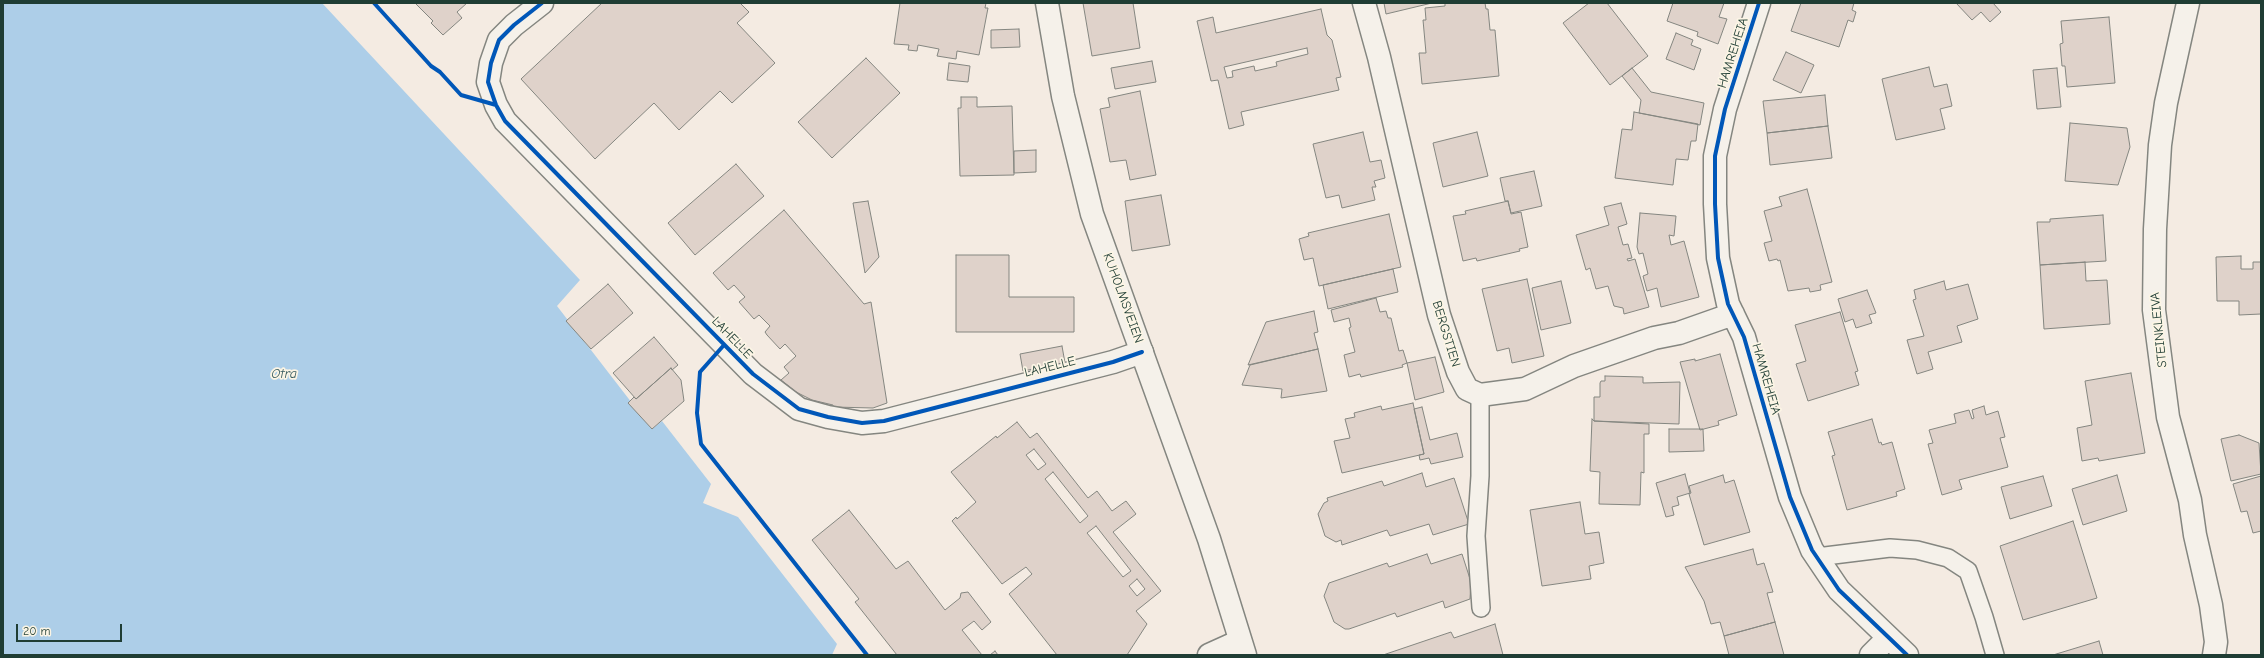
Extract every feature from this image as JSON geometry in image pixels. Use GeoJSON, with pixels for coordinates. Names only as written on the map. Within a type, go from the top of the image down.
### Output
{"type":"FeatureCollection","features":[{"type":"Feature","properties":{"kind":"street","name":"KUHOLMSVEIEN"},"geometry":{"type":"LineString","coordinates":[[1047,3],[1063,96],[1092,214],[1209,539],[1242,648]]}},
{"type":"Feature","properties":{"kind":"street","name":"BERGSTIEN"},"geometry":{"type":"LineString","coordinates":[[1364,3],[1448,346],[1458,372],[1468,389],[1480,395]]}},
{"type":"Feature","properties":{"kind":"street","name":"HAMREHEIA"},"geometry":{"type":"LineString","coordinates":[[1759,3],[1725,108],[1715,156],[1714,204],[1718,258],[1728,304],[1744,337],[1790,497],[1817,557],[1839,590],[1907,655]]}},
{"type":"Feature","properties":{"kind":"street","name":"STEINKLEIVA"},"geometry":{"type":"LineString","coordinates":[[2188,3],[2166,103],[2160,145],[2155,229],[2154,310],[2168,417],[2190,500],[2195,535],[2211,606],[2216,642],[2214,655]]}},
{"type":"Feature","properties":{"kind":"street","name":"LAHELLE"},"geometry":{"type":"LineString","coordinates":[[541,4],[514,25],[499,40],[491,63],[488,82],[496,105],[505,121],[753,374],[799,409],[828,418],[862,423],[884,421],[1112,362],[1142,352]]}},
{"type":"Feature","properties":{"kind":"street"},"geometry":{"type":"LineString","coordinates":[[1480,395],[1525,389],[1574,366],[1654,338],[1679,333],[1733,314]]}},
{"type":"Feature","properties":{"kind":"street"},"geometry":{"type":"LineString","coordinates":[[1871,655],[1888,638]]}},
{"type":"Feature","properties":{"kind":"street"},"geometry":{"type":"LineString","coordinates":[[1209,655],[1242,648]]}},
{"type":"Feature","properties":{"kind":"lane"},"geometry":{"type":"LineString","coordinates":[[1480,395],[1480,476],[1476,536],[1481,608]]}},
{"type":"Feature","properties":{"kind":"lane"},"geometry":{"type":"LineString","coordinates":[[1817,557],[1890,548],[1917,550],[1948,558],[1968,571],[1984,617],[1994,655]]}},
{"type":"Feature","properties":{"kind":"water","name":"Otra"},"geometry":{"type":"Polygon","coordinates":[[[3,3],[322,3],[580,280],[557,306],[652,429],[662,421],[711,484],[703,503],[738,517],[837,644],[832,655],[3,655],[3,3]]]}},
{"type":"Feature","properties":{"kind":"building"},"geometry":{"type":"Polygon","coordinates":[[[415,3],[467,3],[457,12],[462,18],[443,35],[431,23],[433,21],[415,3]]]}},
{"type":"Feature","properties":{"kind":"building"},"geometry":{"type":"Polygon","coordinates":[[[602,3],[740,3],[749,12],[737,23],[775,63],[732,103],[720,91],[679,130],[654,103],[595,159],[521,79],[602,3]]]}},
{"type":"Feature","properties":{"kind":"building"},"geometry":{"type":"Polygon","coordinates":[[[900,3],[986,3],[985,8],[988,8],[979,55],[957,51],[956,59],[937,56],[939,49],[918,45],[917,51],[908,50],[909,45],[894,44],[900,3]]]}},
{"type":"Feature","properties":{"kind":"building"},"geometry":{"type":"Polygon","coordinates":[[[1083,3],[1133,3],[1140,48],[1092,56],[1083,3]]]}},
{"type":"Feature","properties":{"kind":"building"},"geometry":{"type":"Polygon","coordinates":[[[1384,3],[1432,3],[1386,14],[1384,3]]]}},
{"type":"Feature","properties":{"kind":"building"},"geometry":{"type":"Polygon","coordinates":[[[1445,3],[1485,3],[1486,9],[1488,9],[1490,30],[1495,30],[1499,76],[1422,84],[1419,53],[1426,53],[1423,20],[1426,20],[1425,8],[1445,6],[1445,3]]]}},
{"type":"Feature","properties":{"kind":"building"},"geometry":{"type":"Polygon","coordinates":[[[1589,3],[1607,3],[1648,56],[1610,85],[1563,23],[1589,3]]]}},
{"type":"Feature","properties":{"kind":"building"},"geometry":{"type":"Polygon","coordinates":[[[1673,3],[1724,3],[1719,17],[1727,19],[1718,44],[1697,36],[1698,32],[1667,21],[1673,3]]]}},
{"type":"Feature","properties":{"kind":"building"},"geometry":{"type":"Polygon","coordinates":[[[1801,3],[1854,3],[1852,10],[1856,12],[1853,22],[1848,20],[1839,47],[1791,31],[1801,3]]]}},
{"type":"Feature","properties":{"kind":"building"},"geometry":{"type":"Polygon","coordinates":[[[1956,3],[1993,3],[2001,12],[1990,22],[1981,12],[1972,20],[1956,3]]]}},
{"type":"Feature","properties":{"kind":"building"},"geometry":{"type":"Polygon","coordinates":[[[1321,9],[1327,35],[1332,40],[1341,77],[1336,78],[1339,90],[1241,112],[1244,125],[1229,129],[1218,80],[1211,81],[1197,21],[1213,17],[1216,33],[1321,9]],[[1307,48],[1224,67],[1227,78],[1233,77],[1232,71],[1254,66],[1255,71],[1277,66],[1276,62],[1308,54],[1307,48]]]}},
{"type":"Feature","properties":{"kind":"building"},"geometry":{"type":"Polygon","coordinates":[[[2109,17],[2115,83],[2067,87],[2065,66],[2062,66],[2060,44],[2063,43],[2061,21],[2109,17]]]}},
{"type":"Feature","properties":{"kind":"building"},"geometry":{"type":"Polygon","coordinates":[[[1019,29],[1020,47],[991,48],[991,30],[1019,29]]]}},
{"type":"Feature","properties":{"kind":"building"},"geometry":{"type":"Polygon","coordinates":[[[1676,33],[1693,40],[1691,45],[1701,49],[1694,70],[1666,59],[1676,33]]]}},
{"type":"Feature","properties":{"kind":"building"},"geometry":{"type":"Polygon","coordinates":[[[1786,52],[1814,65],[1801,93],[1773,80],[1786,52]]]}},
{"type":"Feature","properties":{"kind":"building"},"geometry":{"type":"Polygon","coordinates":[[[866,58],[900,93],[832,158],[798,122],[866,58]]]}},
{"type":"Feature","properties":{"kind":"building"},"geometry":{"type":"Polygon","coordinates":[[[1152,61],[1156,82],[1115,89],[1111,68],[1152,61]]]}},
{"type":"Feature","properties":{"kind":"building"},"geometry":{"type":"Polygon","coordinates":[[[949,63],[970,66],[968,82],[947,80],[949,63]]]}},
{"type":"Feature","properties":{"kind":"building"},"geometry":{"type":"Polygon","coordinates":[[[1929,67],[1934,87],[1947,84],[1952,106],[1940,109],[1945,129],[1896,140],[1882,79],[1929,67]]]}},
{"type":"Feature","properties":{"kind":"building"},"geometry":{"type":"Polygon","coordinates":[[[1632,68],[1651,92],[1704,103],[1700,125],[1639,113],[1641,100],[1622,76],[1632,68]]]}},
{"type":"Feature","properties":{"kind":"building"},"geometry":{"type":"Polygon","coordinates":[[[2057,68],[2061,107],[2037,109],[2033,70],[2057,68]]]}},
{"type":"Feature","properties":{"kind":"building"},"geometry":{"type":"Polygon","coordinates":[[[1140,91],[1156,175],[1130,180],[1126,160],[1110,162],[1100,109],[1110,107],[1108,98],[1140,91]]]}},
{"type":"Feature","properties":{"kind":"building"},"geometry":{"type":"Polygon","coordinates":[[[1825,95],[1828,126],[1767,133],[1763,101],[1825,95]]]}},
{"type":"Feature","properties":{"kind":"building"},"geometry":{"type":"Polygon","coordinates":[[[961,97],[977,97],[977,107],[1012,106],[1014,175],[960,176],[958,108],[961,108],[961,97]]]}},
{"type":"Feature","properties":{"kind":"building"},"geometry":{"type":"Polygon","coordinates":[[[1634,112],[1698,124],[1696,141],[1691,141],[1688,160],[1676,159],[1673,185],[1615,178],[1622,129],[1632,130],[1634,112]]]}},
{"type":"Feature","properties":{"kind":"building"},"geometry":{"type":"Polygon","coordinates":[[[2070,123],[2127,128],[2130,147],[2118,185],[2065,181],[2070,123]]]}},
{"type":"Feature","properties":{"kind":"building"},"geometry":{"type":"Polygon","coordinates":[[[1828,126],[1832,158],[1770,165],[1767,133],[1828,126]]]}},
{"type":"Feature","properties":{"kind":"building"},"geometry":{"type":"Polygon","coordinates":[[[1363,132],[1370,162],[1381,160],[1385,178],[1374,181],[1376,187],[1372,187],[1375,200],[1342,208],[1339,195],[1326,198],[1313,144],[1363,132]]]}},
{"type":"Feature","properties":{"kind":"building"},"geometry":{"type":"Polygon","coordinates":[[[1477,132],[1488,176],[1443,187],[1433,143],[1477,132]]]}},
{"type":"Feature","properties":{"kind":"building"},"geometry":{"type":"Polygon","coordinates":[[[1036,150],[1036,172],[1014,173],[1014,151],[1036,150]]]}},
{"type":"Feature","properties":{"kind":"building"},"geometry":{"type":"Polygon","coordinates":[[[736,164],[764,196],[695,255],[668,223],[736,164]]]}},
{"type":"Feature","properties":{"kind":"building"},"geometry":{"type":"Polygon","coordinates":[[[1534,171],[1542,206],[1511,213],[1508,201],[1505,201],[1500,178],[1534,171]]]}},
{"type":"Feature","properties":{"kind":"building"},"geometry":{"type":"Polygon","coordinates":[[[1807,189],[1832,282],[1820,285],[1821,290],[1810,292],[1809,288],[1788,291],[1780,260],[1778,261],[1777,259],[1769,261],[1764,243],[1772,241],[1764,211],[1782,206],[1779,197],[1807,189]]]}},
{"type":"Feature","properties":{"kind":"building"},"geometry":{"type":"Polygon","coordinates":[[[1161,195],[1170,245],[1132,251],[1125,201],[1161,195]]]}},
{"type":"Feature","properties":{"kind":"building"},"geometry":{"type":"Polygon","coordinates":[[[868,201],[879,257],[865,273],[853,203],[868,201]]]}},
{"type":"Feature","properties":{"kind":"building"},"geometry":{"type":"Polygon","coordinates":[[[1508,201],[1511,214],[1521,212],[1528,247],[1519,249],[1520,251],[1477,261],[1476,258],[1463,261],[1453,216],[1466,214],[1465,211],[1508,201]]]}},
{"type":"Feature","properties":{"kind":"building"},"geometry":{"type":"Polygon","coordinates":[[[1621,203],[1627,224],[1618,227],[1623,245],[1628,244],[1632,258],[1627,259],[1628,261],[1635,259],[1649,307],[1624,314],[1623,308],[1614,306],[1608,286],[1596,289],[1590,268],[1586,270],[1576,235],[1609,225],[1604,207],[1621,203]]]}},
{"type":"Feature","properties":{"kind":"building"},"geometry":{"type":"Polygon","coordinates":[[[784,210],[864,304],[871,302],[887,403],[873,408],[833,407],[833,405],[812,400],[796,392],[781,380],[789,373],[784,367],[796,356],[785,344],[780,349],[767,335],[765,332],[770,326],[759,315],[754,319],[739,302],[745,297],[734,285],[728,290],[713,273],[784,210]]]}},
{"type":"Feature","properties":{"kind":"building"},"geometry":{"type":"Polygon","coordinates":[[[1640,213],[1676,216],[1674,236],[1669,235],[1671,245],[1684,241],[1699,297],[1661,307],[1657,288],[1647,291],[1643,276],[1648,274],[1643,253],[1639,254],[1637,247],[1640,213]]]}},
{"type":"Feature","properties":{"kind":"building"},"geometry":{"type":"Polygon","coordinates":[[[1389,214],[1401,267],[1319,286],[1313,258],[1304,260],[1299,239],[1309,236],[1308,233],[1389,214]]]}},
{"type":"Feature","properties":{"kind":"building"},"geometry":{"type":"Polygon","coordinates":[[[2103,215],[2106,261],[2040,265],[2037,222],[2050,222],[2050,219],[2103,215]]]}},
{"type":"Feature","properties":{"kind":"building"},"geometry":{"type":"Polygon","coordinates":[[[956,255],[1009,255],[1009,297],[1074,297],[1074,332],[956,332],[956,255]]]}},
{"type":"Feature","properties":{"kind":"building"},"geometry":{"type":"Polygon","coordinates":[[[2241,256],[2241,269],[2253,269],[2253,262],[2261,262],[2261,314],[2239,315],[2239,301],[2217,301],[2216,257],[2241,256]]]}},
{"type":"Feature","properties":{"kind":"building"},"geometry":{"type":"Polygon","coordinates":[[[2085,262],[2086,281],[2107,280],[2110,324],[2044,329],[2040,265],[2085,262]]]}},
{"type":"Feature","properties":{"kind":"building"},"geometry":{"type":"Polygon","coordinates":[[[1393,269],[1398,292],[1328,309],[1323,285],[1393,269]]]}},
{"type":"Feature","properties":{"kind":"building"},"geometry":{"type":"Polygon","coordinates":[[[1527,279],[1544,356],[1512,363],[1509,348],[1497,351],[1482,289],[1527,279]]]}},
{"type":"Feature","properties":{"kind":"building"},"geometry":{"type":"Polygon","coordinates":[[[1561,281],[1571,323],[1541,330],[1532,288],[1561,281]]]}},
{"type":"Feature","properties":{"kind":"building"},"geometry":{"type":"Polygon","coordinates":[[[1944,281],[1946,290],[1968,284],[1978,319],[1957,326],[1962,342],[1928,352],[1933,369],[1917,374],[1907,340],[1924,336],[1913,300],[1916,299],[1914,290],[1944,281]]]}},
{"type":"Feature","properties":{"kind":"building"},"geometry":{"type":"Polygon","coordinates":[[[608,284],[633,313],[591,349],[566,321],[608,284]]]}},
{"type":"Feature","properties":{"kind":"building"},"geometry":{"type":"Polygon","coordinates":[[[1867,290],[1876,313],[1869,315],[1872,323],[1856,328],[1853,319],[1845,322],[1838,299],[1867,290]]]}},
{"type":"Feature","properties":{"kind":"building"},"geometry":{"type":"Polygon","coordinates":[[[1376,298],[1380,312],[1386,311],[1388,318],[1391,318],[1399,351],[1403,350],[1407,363],[1402,365],[1403,367],[1361,377],[1360,374],[1349,377],[1344,355],[1355,352],[1349,328],[1351,327],[1349,318],[1334,322],[1331,310],[1376,298]]]}},
{"type":"Feature","properties":{"kind":"building"},"geometry":{"type":"Polygon","coordinates":[[[1314,311],[1318,332],[1314,333],[1318,349],[1248,365],[1266,322],[1314,311]]]}},
{"type":"Feature","properties":{"kind":"building"},"geometry":{"type":"Polygon","coordinates":[[[1840,312],[1858,371],[1855,372],[1859,385],[1808,401],[1796,364],[1806,361],[1795,325],[1840,312]]]}},
{"type":"Feature","properties":{"kind":"building"},"geometry":{"type":"Polygon","coordinates":[[[654,337],[678,365],[672,370],[671,368],[636,399],[613,373],[654,337]]]}},
{"type":"Feature","properties":{"kind":"building"},"geometry":{"type":"Polygon","coordinates":[[[1062,346],[1065,363],[1023,371],[1020,354],[1062,346]]]}},
{"type":"Feature","properties":{"kind":"building"},"geometry":{"type":"Polygon","coordinates":[[[1318,349],[1327,391],[1281,398],[1282,389],[1242,385],[1250,365],[1318,349]]]}},
{"type":"Feature","properties":{"kind":"building"},"geometry":{"type":"Polygon","coordinates":[[[1720,354],[1737,415],[1718,421],[1719,425],[1700,430],[1680,362],[1695,359],[1695,361],[1720,354]]]}},
{"type":"Feature","properties":{"kind":"building"},"geometry":{"type":"Polygon","coordinates":[[[1435,357],[1444,392],[1415,400],[1407,363],[1435,357]]]}},
{"type":"Feature","properties":{"kind":"building"},"geometry":{"type":"Polygon","coordinates":[[[671,368],[681,380],[684,401],[652,429],[628,403],[634,397],[636,399],[671,368]]]}},
{"type":"Feature","properties":{"kind":"building"},"geometry":{"type":"Polygon","coordinates":[[[2131,373],[2145,453],[2099,461],[2098,458],[2082,461],[2077,428],[2092,425],[2085,381],[2131,373]]]}},
{"type":"Feature","properties":{"kind":"building"},"geometry":{"type":"Polygon","coordinates":[[[1605,376],[1643,377],[1643,383],[1680,382],[1679,424],[1594,421],[1594,397],[1600,397],[1600,383],[1601,381],[1605,381],[1605,376]]]}},
{"type":"Feature","properties":{"kind":"building"},"geometry":{"type":"Polygon","coordinates":[[[1413,403],[1424,454],[1342,473],[1334,441],[1350,438],[1345,419],[1355,417],[1354,413],[1381,406],[1382,410],[1413,403]]]}},
{"type":"Feature","properties":{"kind":"building"},"geometry":{"type":"Polygon","coordinates":[[[1984,406],[1986,415],[1998,411],[2005,437],[2000,438],[2008,467],[1959,480],[1962,489],[1942,495],[1928,444],[1933,443],[1929,430],[1956,423],[1954,414],[1969,410],[1972,419],[1974,418],[1972,410],[1984,406]]]}},
{"type":"Feature","properties":{"kind":"building"},"geometry":{"type":"Polygon","coordinates":[[[1422,407],[1430,440],[1457,433],[1463,457],[1431,464],[1429,458],[1420,460],[1419,455],[1424,454],[1414,409],[1422,407]]]}},
{"type":"Feature","properties":{"kind":"building"},"geometry":{"type":"Polygon","coordinates":[[[1592,419],[1594,421],[1649,424],[1649,434],[1644,434],[1644,473],[1641,472],[1640,505],[1599,504],[1600,472],[1590,471],[1592,419]]]}},
{"type":"Feature","properties":{"kind":"building"},"geometry":{"type":"Polygon","coordinates":[[[1872,419],[1879,443],[1881,442],[1882,445],[1892,442],[1905,489],[1896,492],[1897,496],[1847,510],[1832,456],[1835,455],[1828,432],[1872,419]]]}},
{"type":"Feature","properties":{"kind":"building"},"geometry":{"type":"Polygon","coordinates":[[[1017,422],[1030,438],[1037,433],[1088,498],[1097,491],[1112,511],[1126,501],[1136,514],[1113,532],[1161,591],[1136,611],[1147,624],[1127,655],[1057,655],[1009,594],[1032,574],[1026,567],[1002,584],[952,521],[956,517],[957,519],[976,502],[951,472],[996,436],[997,438],[1017,422]],[[1034,449],[1026,455],[1038,470],[1046,464],[1034,449]],[[1053,472],[1045,479],[1080,523],[1088,516],[1053,472]],[[1096,526],[1087,533],[1123,577],[1131,571],[1096,526]],[[1137,579],[1129,586],[1137,596],[1145,589],[1137,579]]]}},
{"type":"Feature","properties":{"kind":"building"},"geometry":{"type":"Polygon","coordinates":[[[1669,429],[1703,429],[1704,451],[1669,452],[1669,429]]]}},
{"type":"Feature","properties":{"kind":"building"},"geometry":{"type":"Polygon","coordinates":[[[2239,435],[2259,443],[2261,474],[2231,481],[2221,439],[2239,435]]]}},
{"type":"Feature","properties":{"kind":"building"},"geometry":{"type":"Polygon","coordinates":[[[1422,473],[1426,487],[1454,478],[1469,524],[1433,535],[1429,524],[1390,536],[1387,530],[1342,545],[1341,540],[1336,542],[1325,536],[1318,514],[1324,503],[1328,501],[1327,498],[1382,481],[1384,486],[1422,473]]]}},
{"type":"Feature","properties":{"kind":"building"},"geometry":{"type":"Polygon","coordinates":[[[1685,474],[1690,493],[1677,497],[1679,505],[1672,507],[1674,515],[1666,517],[1656,483],[1685,474]]]}},
{"type":"Feature","properties":{"kind":"building"},"geometry":{"type":"Polygon","coordinates":[[[1723,475],[1725,483],[1734,480],[1750,532],[1704,545],[1689,494],[1691,493],[1689,486],[1723,475]]]}},
{"type":"Feature","properties":{"kind":"building"},"geometry":{"type":"Polygon","coordinates":[[[2117,475],[2127,511],[2083,525],[2072,489],[2117,475]]]}},
{"type":"Feature","properties":{"kind":"building"},"geometry":{"type":"Polygon","coordinates":[[[2043,476],[2052,506],[2010,519],[2001,487],[2043,476]]]}},
{"type":"Feature","properties":{"kind":"building"},"geometry":{"type":"Polygon","coordinates":[[[2261,476],[2261,531],[2253,533],[2247,511],[2241,512],[2233,484],[2261,476]]]}},
{"type":"Feature","properties":{"kind":"building"},"geometry":{"type":"Polygon","coordinates":[[[1580,502],[1585,534],[1599,532],[1604,563],[1589,566],[1591,579],[1542,586],[1530,510],[1580,502]]]}},
{"type":"Feature","properties":{"kind":"building"},"geometry":{"type":"Polygon","coordinates":[[[849,510],[896,569],[908,561],[945,610],[960,598],[961,593],[968,592],[991,622],[982,630],[974,621],[962,630],[982,655],[897,655],[855,602],[859,599],[812,540],[849,510]]]}},
{"type":"Feature","properties":{"kind":"building"},"geometry":{"type":"Polygon","coordinates":[[[2073,521],[2097,598],[2023,620],[2000,546],[2073,521]]]}},
{"type":"Feature","properties":{"kind":"building"},"geometry":{"type":"Polygon","coordinates":[[[1753,549],[1757,565],[1764,563],[1773,592],[1767,593],[1775,622],[1724,636],[1720,622],[1711,624],[1704,601],[1685,567],[1753,549]]]}},
{"type":"Feature","properties":{"kind":"building"},"geometry":{"type":"Polygon","coordinates":[[[1427,554],[1431,564],[1462,554],[1471,582],[1470,599],[1445,608],[1443,601],[1397,617],[1395,613],[1349,629],[1345,629],[1334,622],[1324,596],[1329,583],[1387,563],[1389,567],[1427,554]]]}},
{"type":"Feature","properties":{"kind":"building"},"geometry":{"type":"Polygon","coordinates":[[[1775,622],[1784,655],[1729,655],[1724,636],[1775,622]]]}},
{"type":"Feature","properties":{"kind":"building"},"geometry":{"type":"Polygon","coordinates":[[[1495,624],[1503,655],[1383,655],[1451,632],[1454,638],[1495,624]]]}},
{"type":"Feature","properties":{"kind":"building"},"geometry":{"type":"Polygon","coordinates":[[[2099,641],[2103,655],[2053,655],[2099,641]]]}},
{"type":"Feature","properties":{"kind":"building"},"geometry":{"type":"Polygon","coordinates":[[[995,651],[998,655],[990,655],[995,651]]]}},
{"type":"Feature","properties":{"kind":"cycle path"},"geometry":{"type":"LineString","coordinates":[[374,3],[431,66],[440,72],[461,95],[496,105]]}},
{"type":"Feature","properties":{"kind":"cycle path"},"geometry":{"type":"LineString","coordinates":[[542,3],[514,25],[499,40],[491,63],[488,82],[496,105],[505,121],[753,374],[799,409],[828,417],[862,423],[884,421],[1113,362],[1142,352]]}},
{"type":"Feature","properties":{"kind":"cycle path"},"geometry":{"type":"LineString","coordinates":[[1759,3],[1725,109],[1715,156],[1715,204],[1718,258],[1728,304],[1744,337],[1790,497],[1812,550],[1839,590],[1907,655]]}},
{"type":"Feature","properties":{"kind":"cycle path"},"geometry":{"type":"LineString","coordinates":[[724,345],[700,372],[697,413],[701,444],[867,655]]}}]}
